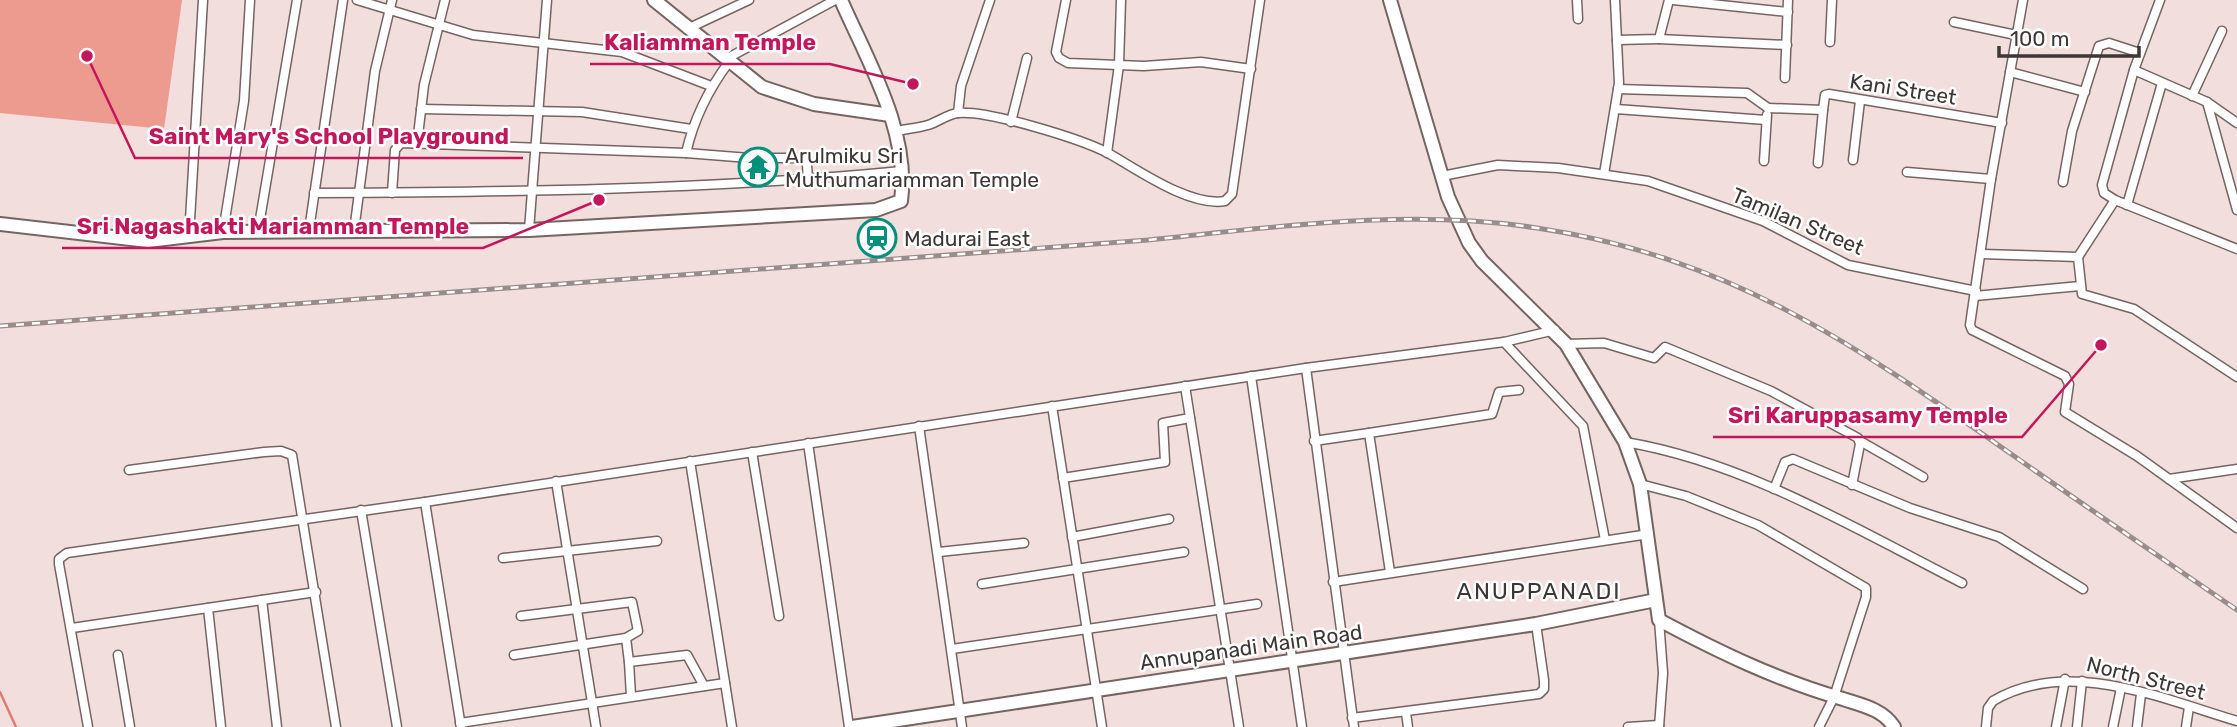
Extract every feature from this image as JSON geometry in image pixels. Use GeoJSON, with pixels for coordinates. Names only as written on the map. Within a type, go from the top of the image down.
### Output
{"type":"FeatureCollection","features":[{"type":"Feature","properties":{"kind":"street"},"geometry":{"type":"LineString","coordinates":[[189,237],[203,0]]}},
{"type":"Feature","properties":{"kind":"street"},"geometry":{"type":"LineString","coordinates":[[223,232],[244,101],[250,0]]}},
{"type":"Feature","properties":{"kind":"street"},"geometry":{"type":"LineString","coordinates":[[258,231],[297,0]]}},
{"type":"Feature","properties":{"kind":"street"},"geometry":{"type":"LineString","coordinates":[[309,230],[343,0]]}},
{"type":"Feature","properties":{"kind":"street"},"geometry":{"type":"LineString","coordinates":[[357,0],[391,4],[437,24],[473,35],[622,52],[711,86]]}},
{"type":"Feature","properties":{"kind":"street"},"geometry":{"type":"LineString","coordinates":[[417,144],[437,24],[445,0]]}},
{"type":"Feature","properties":{"kind":"street"},"geometry":{"type":"LineString","coordinates":[[528,230],[547,0]]}},
{"type":"Feature","properties":{"kind":"street"},"geometry":{"type":"LineString","coordinates":[[654,0],[753,82],[814,104],[890,116]]}},
{"type":"Feature","properties":{"kind":"street"},"geometry":{"type":"LineString","coordinates":[[687,29],[749,0]]}},
{"type":"Feature","properties":{"kind":"street"},"geometry":{"type":"LineString","coordinates":[[686,153],[691,129],[711,86],[727,61],[835,0]]}},
{"type":"Feature","properties":{"kind":"street"},"geometry":{"type":"LineString","coordinates":[[0,224],[148,241],[223,232],[528,230],[876,210],[901,201],[902,171],[896,131],[841,0]]}},
{"type":"Feature","properties":{"kind":"street"},"geometry":{"type":"LineString","coordinates":[[958,113],[961,86],[990,0]]}},
{"type":"Feature","properties":{"kind":"street"},"geometry":{"type":"LineString","coordinates":[[1066,0],[1056,52],[1059,58],[1068,63],[1119,65],[1201,62],[1251,69]]}},
{"type":"Feature","properties":{"kind":"street"},"geometry":{"type":"LineString","coordinates":[[1107,153],[1119,65],[1121,0]]}},
{"type":"Feature","properties":{"kind":"street"},"geometry":{"type":"LineString","coordinates":[[896,131],[930,124],[958,113],[1011,122],[1060,133],[1107,153],[1167,186],[1209,202],[1225,201],[1231,194],[1259,0]]}},
{"type":"Feature","properties":{"kind":"street"},"geometry":{"type":"LineString","coordinates":[[1390,0],[1442,176],[1469,243],[1482,261],[1556,330],[1566,344],[1625,442],[1640,484],[1649,534],[1663,673],[1659,726],[1628,727]]}},
{"type":"Feature","properties":{"kind":"street"},"geometry":{"type":"LineString","coordinates":[[1577,0],[1578,19]]}},
{"type":"Feature","properties":{"kind":"street"},"geometry":{"type":"LineString","coordinates":[[1604,174],[1618,89],[1615,0]]}},
{"type":"Feature","properties":{"kind":"street"},"geometry":{"type":"LineString","coordinates":[[1659,39],[1671,0],[1788,12]]}},
{"type":"Feature","properties":{"kind":"street"},"geometry":{"type":"LineString","coordinates":[[1785,78],[1788,0]]}},
{"type":"Feature","properties":{"kind":"street"},"geometry":{"type":"LineString","coordinates":[[1830,42],[1832,0]]}},
{"type":"Feature","properties":{"kind":"street"},"geometry":{"type":"LineString","coordinates":[[2023,0],[1991,179],[1982,254],[1970,320],[1972,330],[2064,376],[2069,384],[2065,412],[2237,528]]}},
{"type":"Feature","properties":{"kind":"street"},"geometry":{"type":"LineString","coordinates":[[2160,0],[2134,70],[2102,185],[2104,192],[2115,200],[2237,249]]}},
{"type":"Feature","properties":{"kind":"street"},"geometry":{"type":"LineString","coordinates":[[354,231],[375,71],[391,4]]}},
{"type":"Feature","properties":{"kind":"street"},"geometry":{"type":"LineString","coordinates":[[1954,22],[2016,35]]}},
{"type":"Feature","properties":{"kind":"street"},"geometry":{"type":"LineString","coordinates":[[2192,96],[2222,31]]}},
{"type":"Feature","properties":{"kind":"street"},"geometry":{"type":"LineString","coordinates":[[1617,40],[1659,39],[1787,45]]}},
{"type":"Feature","properties":{"kind":"street"},"geometry":{"type":"LineString","coordinates":[[2063,182],[2073,131],[2102,43],[2140,53]]}},
{"type":"Feature","properties":{"kind":"street"},"geometry":{"type":"LineString","coordinates":[[1011,122],[1027,58]]}},
{"type":"Feature","properties":{"kind":"street"},"geometry":{"type":"LineString","coordinates":[[2134,70],[2207,102],[2237,123]]}},
{"type":"Feature","properties":{"kind":"street"},"geometry":{"type":"LineString","coordinates":[[2010,72],[2085,92]]}},
{"type":"Feature","properties":{"kind":"street"},"geometry":{"type":"LineString","coordinates":[[2127,205],[2162,83]]}},
{"type":"Feature","properties":{"kind":"street"},"geometry":{"type":"LineString","coordinates":[[1618,89],[1747,93],[1768,108],[1764,161]]}},
{"type":"Feature","properties":{"kind":"street","name":"Kani Street"},"geometry":{"type":"LineString","coordinates":[[1768,108],[1823,110],[1825,95],[1829,94],[2003,123]]}},
{"type":"Feature","properties":{"kind":"street"},"geometry":{"type":"LineString","coordinates":[[1853,160],[1860,101]]}},
{"type":"Feature","properties":{"kind":"street"},"geometry":{"type":"LineString","coordinates":[[2207,102],[2237,210]]}},
{"type":"Feature","properties":{"kind":"street"},"geometry":{"type":"LineString","coordinates":[[421,109],[538,110],[621,117],[691,129]]}},
{"type":"Feature","properties":{"kind":"street"},"geometry":{"type":"LineString","coordinates":[[1616,109],[1766,120]]}},
{"type":"Feature","properties":{"kind":"street"},"geometry":{"type":"LineString","coordinates":[[1818,163],[1823,110]]}},
{"type":"Feature","properties":{"kind":"street"},"geometry":{"type":"LineString","coordinates":[[392,193],[396,146],[401,143],[802,158],[807,164],[808,181]]}},
{"type":"Feature","properties":{"kind":"street","name":"Tamilan Street"},"geometry":{"type":"LineString","coordinates":[[1442,176],[1498,165],[1604,174],[1648,181],[1763,221],[1848,265],[1976,293],[2080,286]]}},
{"type":"Feature","properties":{"kind":"street"},"geometry":{"type":"LineString","coordinates":[[314,193],[530,193],[808,181],[902,171]]}},
{"type":"Feature","properties":{"kind":"street"},"geometry":{"type":"LineString","coordinates":[[1907,172],[1991,179]]}},
{"type":"Feature","properties":{"kind":"street"},"geometry":{"type":"LineString","coordinates":[[2115,200],[2078,257],[2080,286],[2086,297],[2134,309],[2237,377]]}},
{"type":"Feature","properties":{"kind":"street"},"geometry":{"type":"LineString","coordinates":[[1982,254],[2078,257]]}},
{"type":"Feature","properties":{"kind":"street"},"geometry":{"type":"LineString","coordinates":[[88,727],[59,564],[59,559],[67,552],[305,520],[1251,376],[1504,342],[1556,330]]}},
{"type":"Feature","properties":{"kind":"street"},"geometry":{"type":"LineString","coordinates":[[1504,342],[1583,426],[1605,540]]}},
{"type":"Feature","properties":{"kind":"street"},"geometry":{"type":"LineString","coordinates":[[1566,344],[1604,344],[1654,358],[1665,347],[1771,391],[1923,477]]}},
{"type":"Feature","properties":{"kind":"street"},"geometry":{"type":"LineString","coordinates":[[1306,368],[1353,723],[1539,694],[1544,689],[1544,680],[1536,624]]}},
{"type":"Feature","properties":{"kind":"street"},"geometry":{"type":"LineString","coordinates":[[1251,376],[1266,495],[1302,727]]}},
{"type":"Feature","properties":{"kind":"street"},"geometry":{"type":"LineString","coordinates":[[1185,386],[1239,727]]}},
{"type":"Feature","properties":{"kind":"street"},"geometry":{"type":"LineString","coordinates":[[1314,441],[1492,414],[1499,392],[1519,390]]}},
{"type":"Feature","properties":{"kind":"street"},"geometry":{"type":"LineString","coordinates":[[1052,406],[1102,727]]}},
{"type":"Feature","properties":{"kind":"street"},"geometry":{"type":"LineString","coordinates":[[1063,478],[1165,462],[1163,423],[1190,418]]}},
{"type":"Feature","properties":{"kind":"street"},"geometry":{"type":"LineString","coordinates":[[919,426],[962,727]]}},
{"type":"Feature","properties":{"kind":"street"},"geometry":{"type":"LineString","coordinates":[[1369,433],[1390,572]]}},
{"type":"Feature","properties":{"kind":"street"},"geometry":{"type":"LineString","coordinates":[[1852,485],[1860,440]]}},
{"type":"Feature","properties":{"kind":"street"},"geometry":{"type":"LineString","coordinates":[[1625,442],[1653,447],[1774,489],[1962,583]]}},
{"type":"Feature","properties":{"kind":"street"},"geometry":{"type":"LineString","coordinates":[[808,443],[850,727]]}},
{"type":"Feature","properties":{"kind":"street"},"geometry":{"type":"LineString","coordinates":[[129,470],[287,452],[295,460],[336,727]]}},
{"type":"Feature","properties":{"kind":"street"},"geometry":{"type":"LineString","coordinates":[[752,452],[779,616]]}},
{"type":"Feature","properties":{"kind":"street"},"geometry":{"type":"LineString","coordinates":[[1774,489],[1788,459],[1998,537],[2083,589]]}},
{"type":"Feature","properties":{"kind":"street"},"geometry":{"type":"LineString","coordinates":[[690,461],[732,727]]}},
{"type":"Feature","properties":{"kind":"street"},"geometry":{"type":"LineString","coordinates":[[2169,480],[2237,469]]}},
{"type":"Feature","properties":{"kind":"street"},"geometry":{"type":"LineString","coordinates":[[556,481],[596,727]]}},
{"type":"Feature","properties":{"kind":"street"},"geometry":{"type":"LineString","coordinates":[[1640,484],[1686,496],[1758,525],[1862,584],[1866,597],[1834,697],[1819,727]]}},
{"type":"Feature","properties":{"kind":"street"},"geometry":{"type":"LineString","coordinates":[[425,502],[460,725],[592,701],[725,683]]}},
{"type":"Feature","properties":{"kind":"street"},"geometry":{"type":"LineString","coordinates":[[361,510],[397,727]]}},
{"type":"Feature","properties":{"kind":"street"},"geometry":{"type":"LineString","coordinates":[[1072,537],[1169,519]]}},
{"type":"Feature","properties":{"kind":"street"},"geometry":{"type":"LineString","coordinates":[[1333,582],[1649,534]]}},
{"type":"Feature","properties":{"kind":"street"},"geometry":{"type":"LineString","coordinates":[[503,558],[657,541]]}},
{"type":"Feature","properties":{"kind":"street"},"geometry":{"type":"LineString","coordinates":[[939,552],[1024,544]]}},
{"type":"Feature","properties":{"kind":"street"},"geometry":{"type":"LineString","coordinates":[[982,584],[1184,552]]}},
{"type":"Feature","properties":{"kind":"street"},"geometry":{"type":"LineString","coordinates":[[72,628],[316,592]]}},
{"type":"Feature","properties":{"kind":"street"},"geometry":{"type":"LineString","coordinates":[[262,600],[277,727]]}},
{"type":"Feature","properties":{"kind":"street","name":"Annupanadi Main Road"},"geometry":{"type":"LineString","coordinates":[[850,727],[1536,624],[1656,600]]}},
{"type":"Feature","properties":{"kind":"street"},"geometry":{"type":"LineString","coordinates":[[514,655],[626,638],[638,631],[632,602],[521,616]]}},
{"type":"Feature","properties":{"kind":"street"},"geometry":{"type":"LineString","coordinates":[[952,649],[1257,604]]}},
{"type":"Feature","properties":{"kind":"street"},"geometry":{"type":"LineString","coordinates":[[208,608],[221,727]]}},
{"type":"Feature","properties":{"kind":"street"},"geometry":{"type":"LineString","coordinates":[[1659,620],[1729,657],[1802,687],[1868,707],[1882,714],[1894,727]]}},
{"type":"Feature","properties":{"kind":"street"},"geometry":{"type":"LineString","coordinates":[[626,638],[631,696]]}},
{"type":"Feature","properties":{"kind":"street"},"geometry":{"type":"LineString","coordinates":[[118,655],[130,727]]}},
{"type":"Feature","properties":{"kind":"street"},"geometry":{"type":"LineString","coordinates":[[629,662],[687,655],[704,686]]}},
{"type":"Feature","properties":{"kind":"street"},"geometry":{"type":"LineString","coordinates":[[2056,727],[2065,679]]}},
{"type":"Feature","properties":{"kind":"street","name":"North Street"},"geometry":{"type":"LineString","coordinates":[[1986,727],[1988,708],[1993,701],[2040,682],[2065,679],[2121,688],[2235,722]]}},
{"type":"Feature","properties":{"kind":"street"},"geometry":{"type":"LineString","coordinates":[[2077,727],[2082,681]]}},
{"type":"Feature","properties":{"kind":"street"},"geometry":{"type":"LineString","coordinates":[[2113,727],[2121,688]]}},
{"type":"Feature","properties":{"kind":"street"},"geometry":{"type":"LineString","coordinates":[[2137,727],[2141,694]]}},
{"type":"Feature","properties":{"kind":"street"},"geometry":{"type":"LineString","coordinates":[[2186,727],[2189,707]]}},
{"type":"Feature","properties":{"kind":"street"},"geometry":{"type":"LineString","coordinates":[[1406,713],[1408,727]]}},
{"type":"Feature","properties":{"kind":"shaded area"},"geometry":{"type":"Polygon","coordinates":[[[0,0],[182,0],[164,129],[0,113],[0,0]]]}},
{"type":"Feature","properties":{"kind":"waterway"},"geometry":{"type":"LineString","coordinates":[[0,692],[16,727]]}},
{"type":"Feature","properties":{"kind":"railway"},"geometry":{"type":"LineString","coordinates":[[0,326],[1148,240],[1294,225],[1440,220],[1537,228],[1607,242],[1671,261],[1732,284],[1790,312],[1901,378],[2237,610]]}},
{"type":"Feature","properties":{"kind":"place","name":"Saint Mary's School Playground"},"geometry":{"type":"Point","coordinates":[87,56]}},
{"type":"Feature","properties":{"kind":"place","name":"Kaliamman Temple"},"geometry":{"type":"Point","coordinates":[913,84]}},
{"type":"Feature","properties":{"kind":"place","name":"Arulmiku Sri Muthumariamman Temple"},"geometry":{"type":"Point","coordinates":[758,167]}},
{"type":"Feature","properties":{"kind":"place","name":"Sri Nagashakti Mariamman Temple"},"geometry":{"type":"Point","coordinates":[599,200]}},
{"type":"Feature","properties":{"kind":"place","name":"Madurai East"},"geometry":{"type":"Point","coordinates":[877,238]}},
{"type":"Feature","properties":{"kind":"place","name":"Sri Karuppasamy Temple"},"geometry":{"type":"Point","coordinates":[2101,345]}},
{"type":"Feature","properties":{"kind":"district","name":"ANUPPANADI"},"geometry":{"type":"Point","coordinates":[1539,591]}}]}
